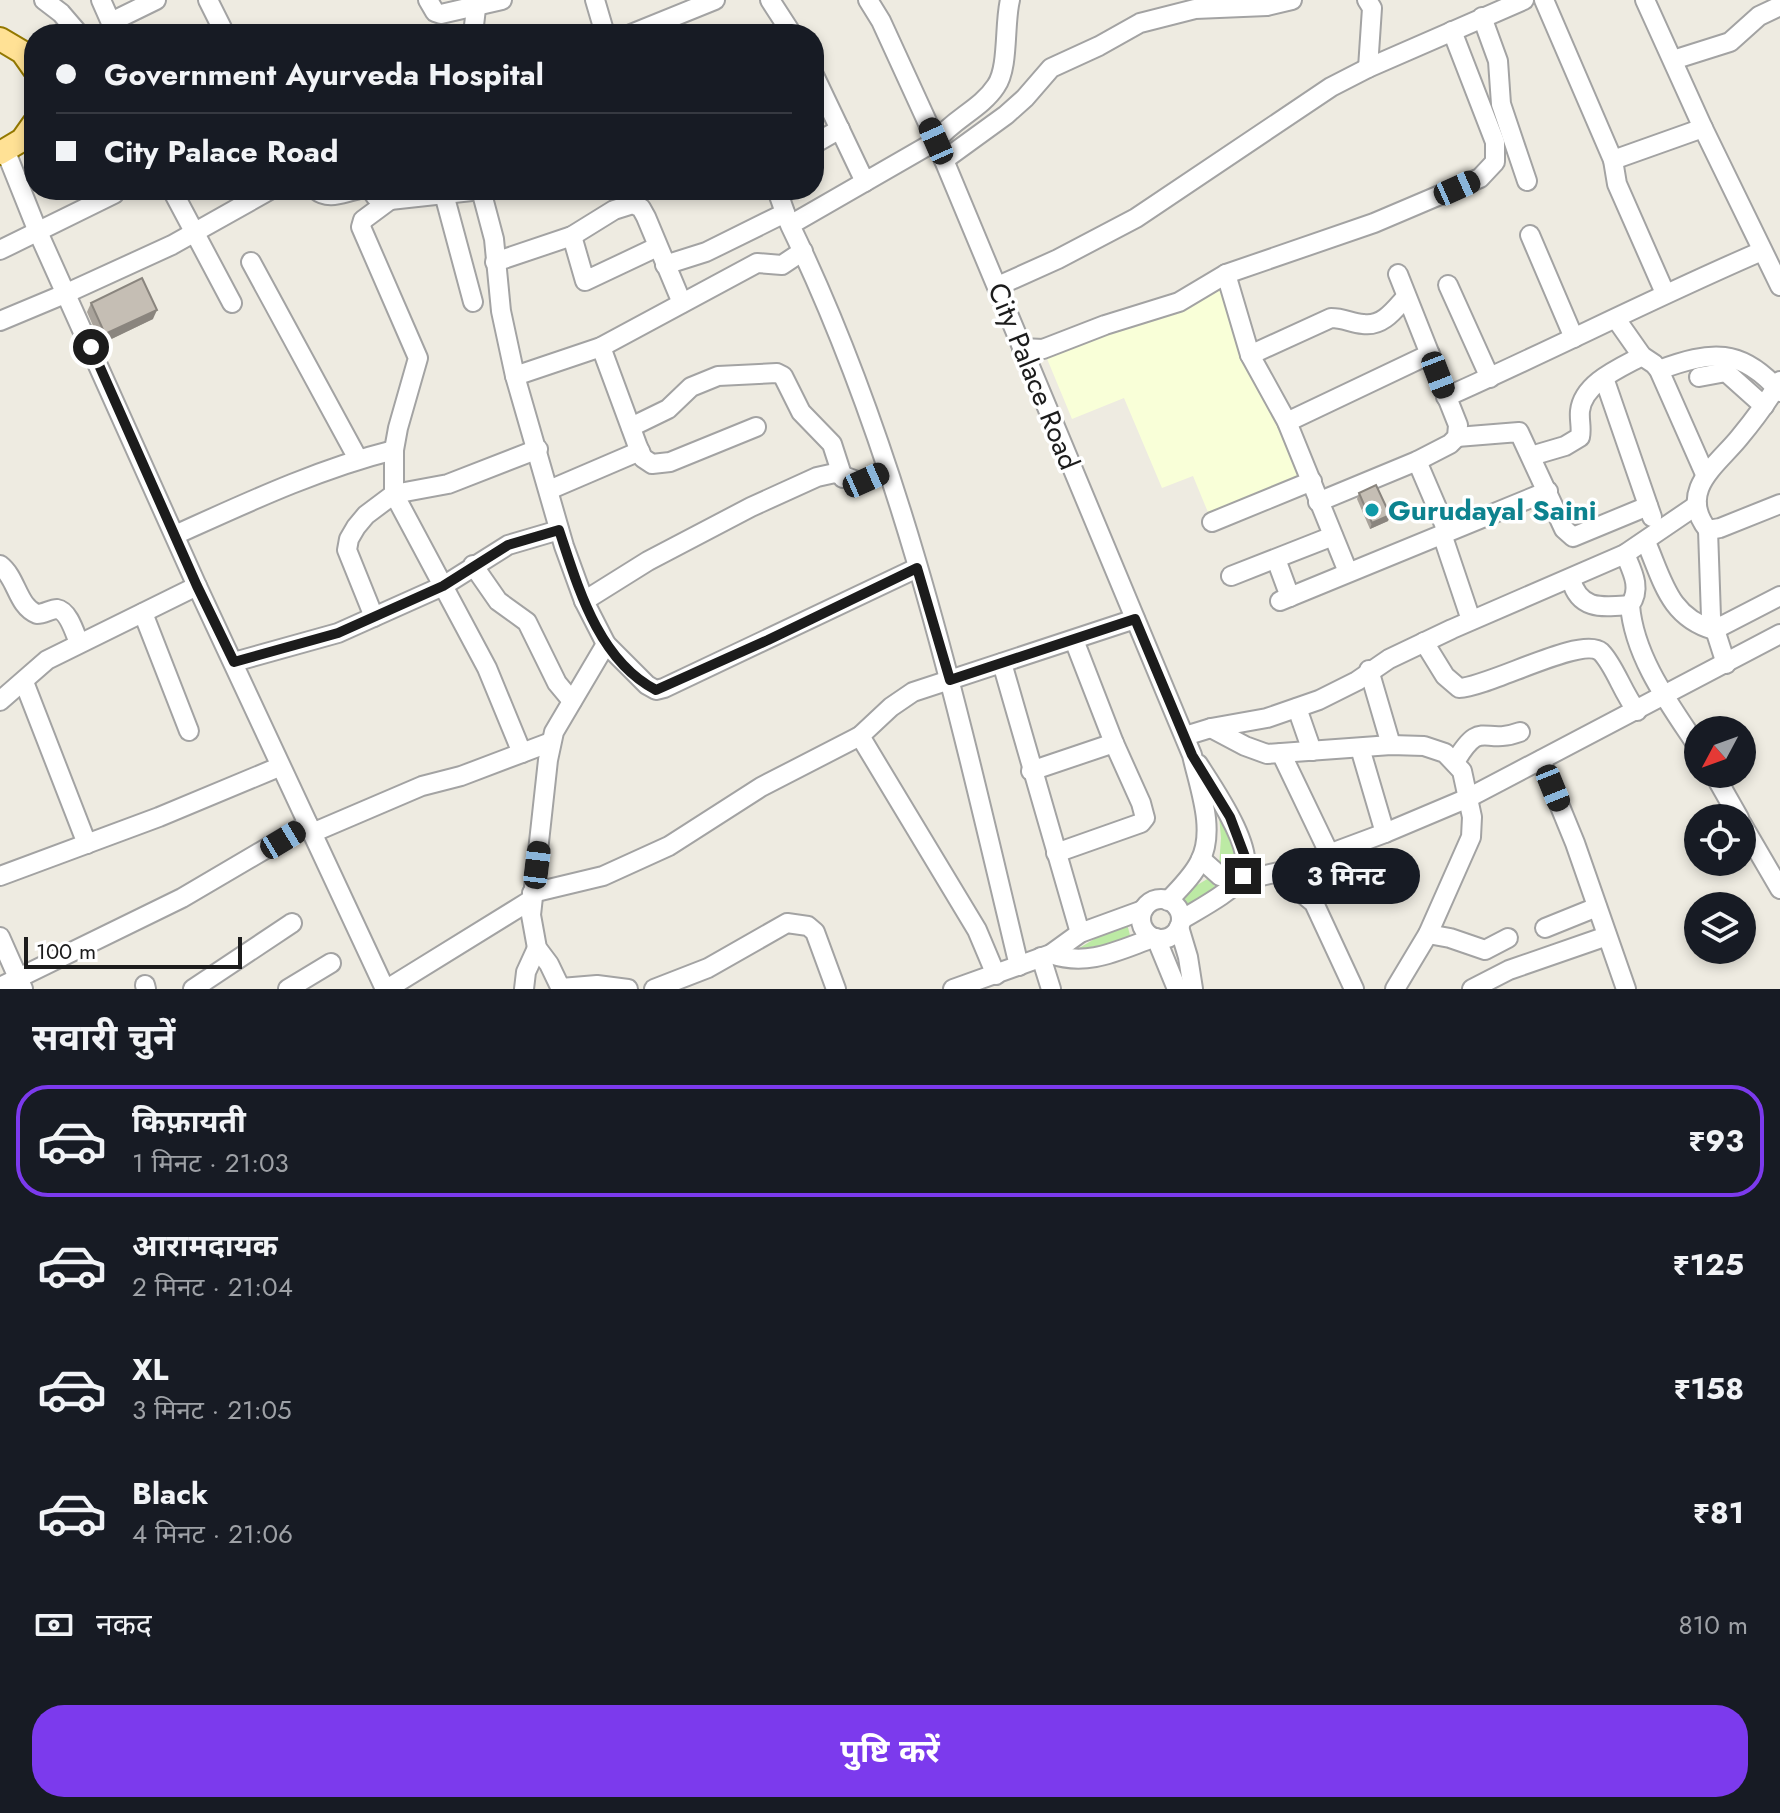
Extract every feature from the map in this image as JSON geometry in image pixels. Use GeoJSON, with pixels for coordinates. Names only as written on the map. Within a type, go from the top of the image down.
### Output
{"type":"FeatureCollection","features":[{"type":"Feature","properties":{"kind":"main road"},"geometry":{"type":"LineString","coordinates":[[0,39],[24,55]]}},
{"type":"Feature","properties":{"kind":"main road"},"geometry":{"type":"LineString","coordinates":[[3,152],[24,137]]}},
{"type":"Feature","properties":{"kind":"street"},"geometry":{"type":"LineString","coordinates":[[44,0],[70,24]]}},
{"type":"Feature","properties":{"kind":"street"},"geometry":{"type":"LineString","coordinates":[[105,12],[156,0]]}},
{"type":"Feature","properties":{"kind":"street"},"geometry":{"type":"LineString","coordinates":[[208,0],[220,24]]}},
{"type":"Feature","properties":{"kind":"street"},"geometry":{"type":"LineString","coordinates":[[428,0],[435,12],[441,14],[502,0]]}},
{"type":"Feature","properties":{"kind":"street"},"geometry":{"type":"LineString","coordinates":[[595,0],[602,24]]}},
{"type":"Feature","properties":{"kind":"street"},"geometry":{"type":"LineString","coordinates":[[656,24],[715,0]]}},
{"type":"Feature","properties":{"kind":"street"},"geometry":{"type":"LineString","coordinates":[[770,0],[786,24]]}},
{"type":"Feature","properties":{"kind":"street","name":"City Palace Road"},"geometry":{"type":"LineString","coordinates":[[868,0],[881,21],[936,141],[1185,736],[1192,755],[1206,833],[1201,859]]}},
{"type":"Feature","properties":{"kind":"street"},"geometry":{"type":"LineString","coordinates":[[877,0],[881,21]]}},
{"type":"Feature","properties":{"kind":"street"},"geometry":{"type":"LineString","coordinates":[[665,265],[787,219],[865,182],[936,141],[951,124],[996,87],[1003,67],[1010,0]]}},
{"type":"Feature","properties":{"kind":"street"},"geometry":{"type":"LineString","coordinates":[[944,160],[1006,115],[1051,68],[1140,23],[1195,9],[1267,6],[1292,0]]}},
{"type":"Feature","properties":{"kind":"street"},"geometry":{"type":"LineString","coordinates":[[998,286],[1136,218],[1331,87],[1524,0]]}},
{"type":"Feature","properties":{"kind":"street"},"geometry":{"type":"LineString","coordinates":[[1544,0],[1613,160],[1617,184],[1665,293]]}},
{"type":"Feature","properties":{"kind":"street"},"geometry":{"type":"LineString","coordinates":[[1645,0],[1780,286]]}},
{"type":"Feature","properties":{"kind":"street"},"geometry":{"type":"LineString","coordinates":[[1368,68],[1369,1]]}},
{"type":"Feature","properties":{"kind":"street"},"geometry":{"type":"LineString","coordinates":[[474,24],[476,4]]}},
{"type":"Feature","properties":{"kind":"street"},"geometry":{"type":"LineString","coordinates":[[1673,60],[1730,42],[1759,16],[1780,6]]}},
{"type":"Feature","properties":{"kind":"street"},"geometry":{"type":"LineString","coordinates":[[1482,17],[1498,61],[1501,104],[1527,181]]}},
{"type":"Feature","properties":{"kind":"street"},"geometry":{"type":"LineString","coordinates":[[1022,348],[1043,349],[1105,325],[1179,302],[1226,274],[1391,217],[1480,178],[1495,162],[1495,142],[1452,31]]}},
{"type":"Feature","properties":{"kind":"street"},"geometry":{"type":"LineString","coordinates":[[824,96],[865,182]]}},
{"type":"Feature","properties":{"kind":"street"},"geometry":{"type":"LineString","coordinates":[[1613,160],[1703,128]]}},
{"type":"Feature","properties":{"kind":"street"},"geometry":{"type":"LineString","coordinates":[[824,138],[840,129]]}},
{"type":"Feature","properties":{"kind":"street"},"geometry":{"type":"LineString","coordinates":[[3,152],[279,767],[386,989],[531,897],[603,876],[657,853],[761,787],[860,736],[903,697],[1135,619]]}},
{"type":"Feature","properties":{"kind":"street"},"geometry":{"type":"LineString","coordinates":[[0,250],[38,232],[85,200]]}},
{"type":"Feature","properties":{"kind":"street"},"geometry":{"type":"LineString","coordinates":[[177,200],[232,303]]}},
{"type":"Feature","properties":{"kind":"street"},"geometry":{"type":"LineString","coordinates":[[233,200],[237,208]]}},
{"type":"Feature","properties":{"kind":"street"},"geometry":{"type":"LineString","coordinates":[[0,321],[194,233],[252,200]]}},
{"type":"Feature","properties":{"kind":"street"},"geometry":{"type":"LineString","coordinates":[[390,200],[363,220],[361,227],[418,358],[394,450],[394,494],[487,668],[522,753]]}},
{"type":"Feature","properties":{"kind":"street"},"geometry":{"type":"LineString","coordinates":[[446,200],[473,302]]}},
{"type":"Feature","properties":{"kind":"street"},"geometry":{"type":"LineString","coordinates":[[484,200],[494,239],[501,311],[515,376],[559,530],[584,601],[606,644],[647,685],[656,690],[664,688],[917,568]]}},
{"type":"Feature","properties":{"kind":"street"},"geometry":{"type":"LineString","coordinates":[[780,200],[847,354],[917,568],[950,680],[1019,966]]}},
{"type":"Feature","properties":{"kind":"street"},"geometry":{"type":"LineString","coordinates":[[495,262],[572,236],[614,210],[633,204],[641,208],[646,217],[682,303]]}},
{"type":"Feature","properties":{"kind":"street"},"geometry":{"type":"LineString","coordinates":[[1530,235],[1574,338]]}},
{"type":"Feature","properties":{"kind":"street"},"geometry":{"type":"LineString","coordinates":[[572,236],[585,281],[657,247]]}},
{"type":"Feature","properties":{"kind":"street"},"geometry":{"type":"LineString","coordinates":[[515,376],[601,347],[757,263],[782,265],[803,251]]}},
{"type":"Feature","properties":{"kind":"street"},"geometry":{"type":"LineString","coordinates":[[1446,397],[1616,319],[1665,293],[1762,251]]}},
{"type":"Feature","properties":{"kind":"street"},"geometry":{"type":"LineString","coordinates":[[251,262],[358,459]]}},
{"type":"Feature","properties":{"kind":"street"},"geometry":{"type":"LineString","coordinates":[[1226,274],[1250,355],[1287,422],[1348,572]]}},
{"type":"Feature","properties":{"kind":"street"},"geometry":{"type":"LineString","coordinates":[[1318,502],[1417,461],[1450,444],[1457,437],[1458,425],[1398,274]]}},
{"type":"Feature","properties":{"kind":"street"},"geometry":{"type":"LineString","coordinates":[[1448,285],[1490,378]]}},
{"type":"Feature","properties":{"kind":"street"},"geometry":{"type":"LineString","coordinates":[[1250,355],[1331,318],[1376,324],[1388,317],[1406,297]]}},
{"type":"Feature","properties":{"kind":"street"},"geometry":{"type":"LineString","coordinates":[[1616,319],[1642,356],[1659,370],[1705,474]]}},
{"type":"Feature","properties":{"kind":"street"},"geometry":{"type":"LineString","coordinates":[[601,347],[643,458],[652,464],[662,464],[756,427]]}},
{"type":"Feature","properties":{"kind":"street"},"geometry":{"type":"LineString","coordinates":[[1287,422],[1430,354]]}},
{"type":"Feature","properties":{"kind":"street"},"geometry":{"type":"LineString","coordinates":[[1531,456],[1565,446],[1580,437],[1583,401],[1604,378],[1642,356]]}},
{"type":"Feature","properties":{"kind":"street"},"geometry":{"type":"LineString","coordinates":[[1659,370],[1696,359],[1735,358],[1744,360],[1779,387],[1737,441],[1705,474],[1697,505],[1708,530],[1710,604],[1714,630],[1726,664]]}},
{"type":"Feature","properties":{"kind":"street"},"geometry":{"type":"LineString","coordinates":[[1699,377],[1726,372],[1764,406]]}},
{"type":"Feature","properties":{"kind":"street"},"geometry":{"type":"LineString","coordinates":[[631,427],[668,409],[691,387],[718,376],[777,373],[783,376],[801,412],[832,444],[843,478]]}},
{"type":"Feature","properties":{"kind":"street"},"geometry":{"type":"LineString","coordinates":[[1604,378],[1648,506],[1661,529]]}},
{"type":"Feature","properties":{"kind":"street"},"geometry":{"type":"LineString","coordinates":[[1457,437],[1519,432],[1564,529],[1573,537],[1648,506]]}},
{"type":"Feature","properties":{"kind":"street"},"geometry":{"type":"LineString","coordinates":[[374,617],[347,550],[356,527],[366,515],[394,494],[448,484],[538,449]]}},
{"type":"Feature","properties":{"kind":"street"},"geometry":{"type":"LineString","coordinates":[[175,535],[358,459],[394,450]]}},
{"type":"Feature","properties":{"kind":"street"},"geometry":{"type":"LineString","coordinates":[[549,490],[640,451]]}},
{"type":"Feature","properties":{"kind":"street"},"geometry":{"type":"LineString","coordinates":[[1417,461],[1445,532],[1471,620]]}},
{"type":"Feature","properties":{"kind":"street"},"geometry":{"type":"LineString","coordinates":[[584,601],[648,561],[781,493],[826,474],[835,473],[860,482],[886,471]]}},
{"type":"Feature","properties":{"kind":"street"},"geometry":{"type":"LineString","coordinates":[[1212,522],[1312,481]]}},
{"type":"Feature","properties":{"kind":"street"},"geometry":{"type":"LineString","coordinates":[[1276,559],[1285,599],[1548,491]]}},
{"type":"Feature","properties":{"kind":"street"},"geometry":{"type":"LineString","coordinates":[[1708,530],[1733,524],[1780,504]]}},
{"type":"Feature","properties":{"kind":"street"},"geometry":{"type":"LineString","coordinates":[[1185,736],[1267,718],[1319,700],[1424,642],[1625,554],[1697,505]]}},
{"type":"Feature","properties":{"kind":"street"},"geometry":{"type":"LineString","coordinates":[[234,662],[338,633],[443,586],[508,545],[559,530]]}},
{"type":"Feature","properties":{"kind":"street"},"geometry":{"type":"LineString","coordinates":[[1231,576],[1333,536]]}},
{"type":"Feature","properties":{"kind":"street"},"geometry":{"type":"LineString","coordinates":[[1646,542],[1679,611],[1696,625],[1714,630],[1780,596]]}},
{"type":"Feature","properties":{"kind":"street"},"geometry":{"type":"LineString","coordinates":[[1625,554],[1636,588],[1636,596],[1630,605],[1640,644],[1651,672],[1684,725]]}},
{"type":"Feature","properties":{"kind":"street"},"geometry":{"type":"LineString","coordinates":[[0,565],[10,575],[30,611],[37,614],[61,610],[79,643]]}},
{"type":"Feature","properties":{"kind":"street"},"geometry":{"type":"LineString","coordinates":[[473,565],[498,601],[527,622],[557,683],[572,701]]}},
{"type":"Feature","properties":{"kind":"street"},"geometry":{"type":"LineString","coordinates":[[1571,579],[1574,591],[1584,602],[1607,607],[1630,605]]}},
{"type":"Feature","properties":{"kind":"street"},"geometry":{"type":"LineString","coordinates":[[0,701],[47,660],[197,586]]}},
{"type":"Feature","properties":{"kind":"street"},"geometry":{"type":"LineString","coordinates":[[143,613],[189,731]]}},
{"type":"Feature","properties":{"kind":"street"},"geometry":{"type":"LineString","coordinates":[[1046,956],[1083,960],[1155,938],[1168,938],[1180,924],[1240,881],[1283,871],[1468,798],[1779,637]]}},
{"type":"Feature","properties":{"kind":"street"},"geometry":{"type":"LineString","coordinates":[[1056,853],[1141,823],[1145,818],[1074,640]]}},
{"type":"Feature","properties":{"kind":"street"},"geometry":{"type":"LineString","coordinates":[[1424,642],[1445,676],[1459,688],[1563,653],[1591,647],[1607,660],[1622,691],[1637,711]]}},
{"type":"Feature","properties":{"kind":"street"},"geometry":{"type":"LineString","coordinates":[[606,644],[551,742],[531,915],[537,948],[561,988],[597,985],[628,989]]}},
{"type":"Feature","properties":{"kind":"street"},"geometry":{"type":"LineString","coordinates":[[1002,663],[1080,933]]}},
{"type":"Feature","properties":{"kind":"street"},"geometry":{"type":"LineString","coordinates":[[1369,670],[1391,745]]}},
{"type":"Feature","properties":{"kind":"street"},"geometry":{"type":"LineString","coordinates":[[24,682],[87,844]]}},
{"type":"Feature","properties":{"kind":"street"},"geometry":{"type":"LineString","coordinates":[[1297,708],[1312,751]]}},
{"type":"Feature","properties":{"kind":"street"},"geometry":{"type":"LineString","coordinates":[[1211,728],[1257,752],[1391,745],[1434,748],[1455,762],[1462,771],[1473,825],[1471,837],[1428,934],[1395,989]]}},
{"type":"Feature","properties":{"kind":"street"},"geometry":{"type":"LineString","coordinates":[[1455,762],[1476,735],[1506,737],[1520,732]]}},
{"type":"Feature","properties":{"kind":"street"},"geometry":{"type":"LineString","coordinates":[[860,736],[977,930],[996,975]]}},
{"type":"Feature","properties":{"kind":"street"},"geometry":{"type":"LineString","coordinates":[[0,987],[21,983],[310,828],[551,742]]}},
{"type":"Feature","properties":{"kind":"street"},"geometry":{"type":"LineString","coordinates":[[1031,771],[1114,743]]}},
{"type":"Feature","properties":{"kind":"street"},"geometry":{"type":"LineString","coordinates":[[1360,748],[1385,833]]}},
{"type":"Feature","properties":{"kind":"street"},"geometry":{"type":"LineString","coordinates":[[1281,753],[1329,853]]}},
{"type":"Feature","properties":{"kind":"street","name":"City Palace Road"},"geometry":{"type":"LineString","coordinates":[[1192,755],[1230,817],[1244,852],[1247,870],[1240,881]]}},
{"type":"Feature","properties":{"kind":"street"},"geometry":{"type":"LineString","coordinates":[[1541,760],[1575,843],[1626,989]]}},
{"type":"Feature","properties":{"kind":"street"},"geometry":{"type":"LineString","coordinates":[[0,876],[279,767]]}},
{"type":"Feature","properties":{"kind":"street"},"geometry":{"type":"LineString","coordinates":[[1756,848],[1780,889]]}},
{"type":"Feature","properties":{"kind":"street"},"geometry":{"type":"LineString","coordinates":[[1168,901],[1201,859],[1220,876],[1240,881]]}},
{"type":"Feature","properties":{"kind":"street"},"geometry":{"type":"LineString","coordinates":[[1283,871],[1291,884],[1314,903],[1350,988]]}},
{"type":"Feature","properties":{"kind":"street"},"geometry":{"type":"LineString","coordinates":[[953,989],[1046,956],[1080,933],[1143,910],[1153,901],[1168,901],[1179,912],[1193,989]]}},
{"type":"Feature","properties":{"kind":"street"},"geometry":{"type":"LineString","coordinates":[[1545,928],[1597,907]]}},
{"type":"Feature","properties":{"kind":"street"},"geometry":{"type":"LineString","coordinates":[[1143,910],[1141,924],[1155,938],[1177,989]]}},
{"type":"Feature","properties":{"kind":"street"},"geometry":{"type":"LineString","coordinates":[[193,989],[292,923]]}},
{"type":"Feature","properties":{"kind":"street"},"geometry":{"type":"LineString","coordinates":[[654,989],[708,968],[787,923],[798,923],[815,932],[836,989]]}},
{"type":"Feature","properties":{"kind":"street"},"geometry":{"type":"LineString","coordinates":[[1428,934],[1485,950],[1508,938]]}},
{"type":"Feature","properties":{"kind":"street"},"geometry":{"type":"LineString","coordinates":[[1472,989],[1509,970],[1607,936]]}},
{"type":"Feature","properties":{"kind":"street"},"geometry":{"type":"LineString","coordinates":[[0,937],[21,983]]}},
{"type":"Feature","properties":{"kind":"street"},"geometry":{"type":"LineString","coordinates":[[524,989],[526,972],[537,948]]}},
{"type":"Feature","properties":{"kind":"street"},"geometry":{"type":"LineString","coordinates":[[1046,956],[1051,989]]}},
{"type":"Feature","properties":{"kind":"street"},"geometry":{"type":"LineString","coordinates":[[288,989],[331,963]]}},
{"type":"Feature","properties":{"kind":"street"},"geometry":{"type":"LineString","coordinates":[[1408,989],[1409,966]]}},
{"type":"Feature","properties":{"kind":"shaded area"},"geometry":{"type":"Polygon","coordinates":[[[1226,274],[1312,481],[1212,522],[1193,476],[1162,488],[1124,398],[1072,419],[1043,349],[1226,274]]]}},
{"type":"Feature","properties":{"kind":"green space"},"geometry":{"type":"Polygon","coordinates":[[[1219,815],[1236,846],[1237,871],[1219,866],[1219,815]]]}},
{"type":"Feature","properties":{"kind":"green space"},"geometry":{"type":"Polygon","coordinates":[[[1209,878],[1216,888],[1185,908],[1177,897],[1209,878]]]}},
{"type":"Feature","properties":{"kind":"green space"},"geometry":{"type":"Polygon","coordinates":[[[1126,920],[1131,939],[1076,950],[1126,920]]]}},
{"type":"Feature","properties":{"kind":"building"},"geometry":{"type":"Polygon","coordinates":[[[142,278],[157,310],[105,334],[91,303],[142,278]]]}},
{"type":"Feature","properties":{"kind":"building","name":"Gurudayal Saini"},"geometry":{"type":"Polygon","coordinates":[[[1376,485],[1390,515],[1372,523],[1359,493],[1376,485]]]}},
{"type":"Feature","properties":{"kind":"place","name":"Gurudayal Saini"},"geometry":{"type":"Point","coordinates":[1372,510]}},
{"type":"Feature","properties":{"kind":"route"},"geometry":{"type":"LineString","coordinates":[[91,347],[234,662],[338,633],[443,586],[508,545],[559,530],[584,601],[606,644],[647,685],[656,690],[917,568],[950,680],[1135,619],[1192,755],[1230,817],[1247,862],[1243,876]]}}]}
